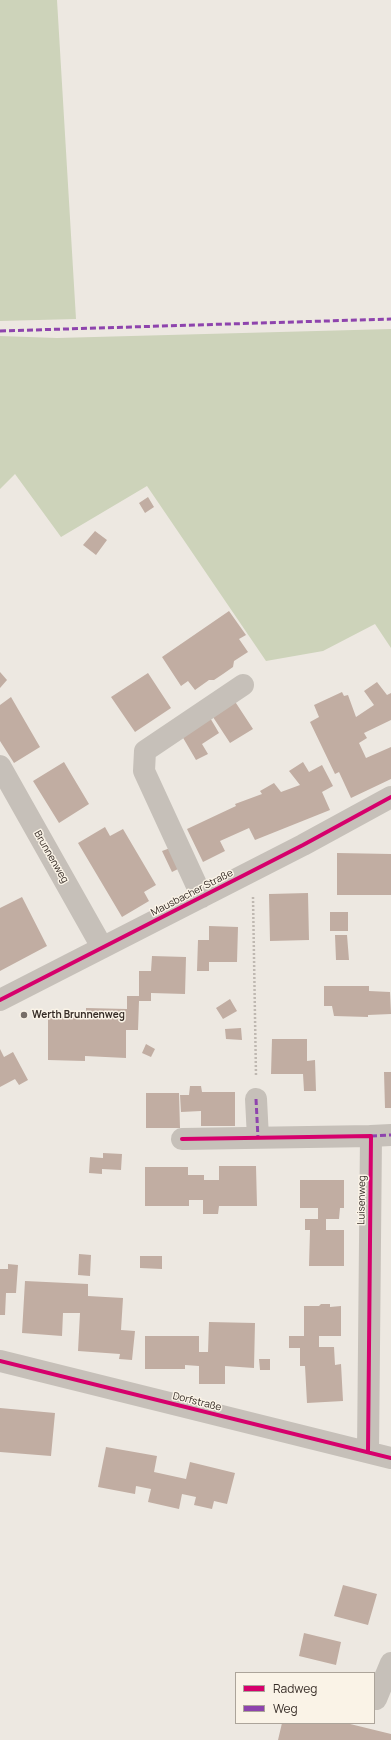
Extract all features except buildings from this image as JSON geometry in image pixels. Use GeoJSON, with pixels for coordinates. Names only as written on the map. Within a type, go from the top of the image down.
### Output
{"type":"FeatureCollection","features":[{"type":"Feature","properties":{"kind":"street","name":"Mausbacher Straße"},"geometry":{"type":"LineString","coordinates":[[202,897],[144,771],[145,751],[243,685]]}},
{"type":"Feature","properties":{"kind":"street","name":"Brunnenweg"},"geometry":{"type":"LineString","coordinates":[[0,766],[102,947]]}},
{"type":"Feature","properties":{"kind":"street","name":"Mausbacher Straße"},"geometry":{"type":"LineString","coordinates":[[0,1000],[253,871],[391,798]]}},
{"type":"Feature","properties":{"kind":"street"},"geometry":{"type":"LineString","coordinates":[[256,1099],[258,1138]]}},
{"type":"Feature","properties":{"kind":"street","name":"Luisenweg"},"geometry":{"type":"LineString","coordinates":[[182,1140],[381,1135],[368,1452]]}},
{"type":"Feature","properties":{"kind":"street","name":"Dorfstraße"},"geometry":{"type":"LineString","coordinates":[[0,1361],[391,1458]]}},
{"type":"Feature","properties":{"kind":"street"},"geometry":{"type":"LineString","coordinates":[[376,1699],[391,1663]]}},
{"type":"Feature","properties":{"kind":"path"},"geometry":{"type":"LineString","coordinates":[[253,871],[256,1099]]}},
{"type":"Feature","properties":{"kind":"green space"},"geometry":{"type":"Polygon","coordinates":[[[0,0],[57,0],[76,319],[0,321],[0,0]]]}},
{"type":"Feature","properties":{"kind":"green space"},"geometry":{"type":"Polygon","coordinates":[[[391,329],[391,648],[375,624],[323,651],[266,661],[147,486],[61,537],[15,474],[0,489],[0,336],[57,338],[391,329]]]}},
{"type":"Feature","properties":{"kind":"marked path"},"geometry":{"type":"LineString","coordinates":[[0,331],[391,319]]}},
{"type":"Feature","properties":{"kind":"marked path"},"geometry":{"type":"LineString","coordinates":[[256,1099],[258,1138]]}},
{"type":"Feature","properties":{"kind":"marked path"},"geometry":{"type":"LineString","coordinates":[[371,1136],[391,1135]]}},
{"type":"Feature","properties":{"kind":"cycle path"},"geometry":{"type":"LineString","coordinates":[[0,1000],[303,845],[391,797]]}},
{"type":"Feature","properties":{"kind":"cycle path"},"geometry":{"type":"LineString","coordinates":[[182,1139],[371,1136],[368,1452]]}},
{"type":"Feature","properties":{"kind":"cycle path"},"geometry":{"type":"LineString","coordinates":[[0,1361],[391,1458]]}},
{"type":"Feature","properties":{"kind":"place","name":"Werth Brunnenweg"},"geometry":{"type":"Point","coordinates":[24,1015]}}]}
